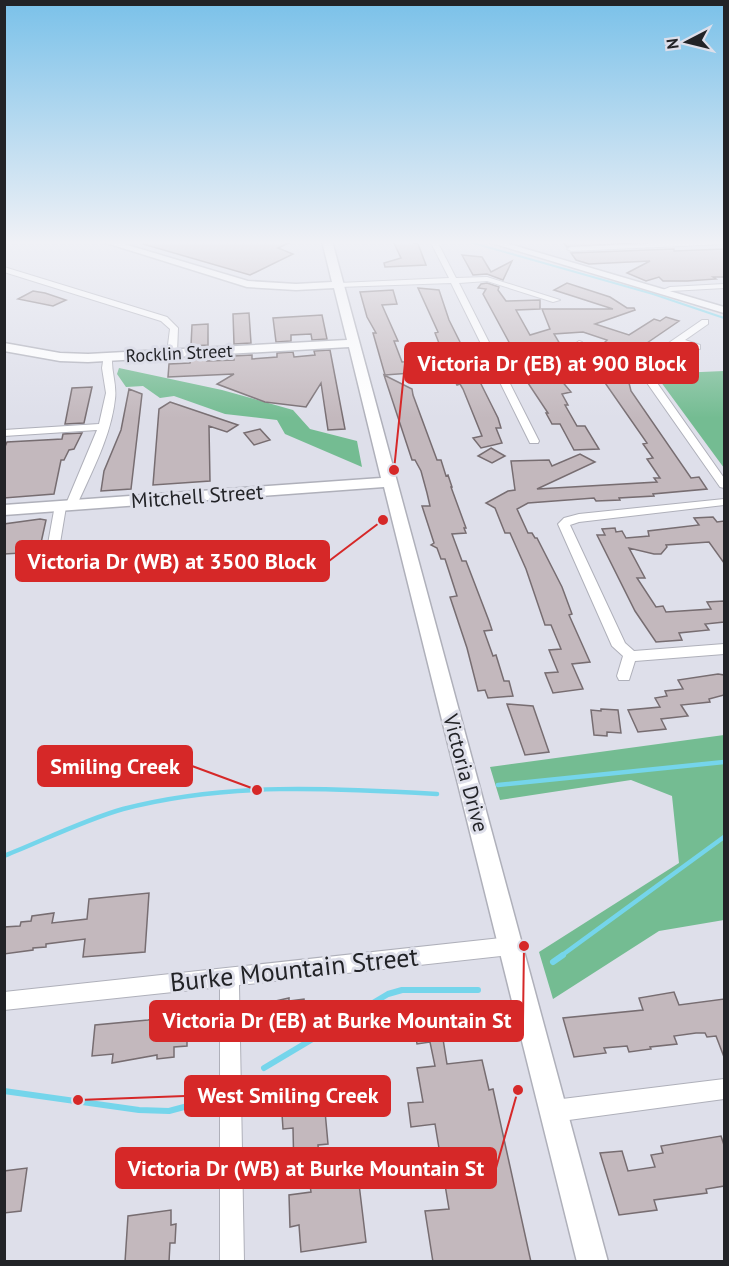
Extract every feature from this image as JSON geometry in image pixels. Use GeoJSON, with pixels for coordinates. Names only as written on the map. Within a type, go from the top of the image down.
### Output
{"type":"FeatureCollection","features":[{"type":"Feature","properties":{"kind":"street"},"geometry":{"type":"LineString","coordinates":[[103,300],[164,319],[174,328],[172,353]]}},
{"type":"Feature","properties":{"kind":"street","name":"Victoria Drive"},"geometry":{"type":"LineString","coordinates":[[343,300],[593,1262]]}},
{"type":"Feature","properties":{"kind":"street"},"geometry":{"type":"LineString","coordinates":[[466,300],[534,441]]}},
{"type":"Feature","properties":{"kind":"street"},"geometry":{"type":"LineString","coordinates":[[690,300],[724,310]]}},
{"type":"Feature","properties":{"kind":"street"},"geometry":{"type":"LineString","coordinates":[[496,363],[614,356],[646,363],[705,322]]}},
{"type":"Feature","properties":{"kind":"street"},"geometry":{"type":"LineString","coordinates":[[679,341],[697,347]]}},
{"type":"Feature","properties":{"kind":"street","name":"Rocklin Street"},"geometry":{"type":"LineString","coordinates":[[4,347],[60,357],[107,357],[354,343]]}},
{"type":"Feature","properties":{"kind":"street"},"geometry":{"type":"LineString","coordinates":[[579,344],[587,357]]}},
{"type":"Feature","properties":{"kind":"street"},"geometry":{"type":"LineString","coordinates":[[52,555],[66,505],[107,416],[111,383],[106,369],[107,357]]}},
{"type":"Feature","properties":{"kind":"street"},"geometry":{"type":"LineString","coordinates":[[646,363],[650,380],[724,485]]}},
{"type":"Feature","properties":{"kind":"street"},"geometry":{"type":"LineString","coordinates":[[4,433],[103,427]]}},
{"type":"Feature","properties":{"kind":"street","name":"Mitchell Street"},"geometry":{"type":"LineString","coordinates":[[4,510],[390,482]]}},
{"type":"Feature","properties":{"kind":"street"},"geometry":{"type":"LineString","coordinates":[[724,502],[579,518],[565,522],[567,535],[619,646],[630,655],[640,657],[724,649]]}},
{"type":"Feature","properties":{"kind":"street"},"geometry":{"type":"LineString","coordinates":[[624,676],[630,655]]}},
{"type":"Feature","properties":{"kind":"street","name":"Burke Mountain Street"},"geometry":{"type":"LineString","coordinates":[[4,1001],[511,946]]}},
{"type":"Feature","properties":{"kind":"street"},"geometry":{"type":"LineString","coordinates":[[229,976],[232,1262]]}},
{"type":"Feature","properties":{"kind":"street"},"geometry":{"type":"LineString","coordinates":[[554,1111],[724,1089]]}},
{"type":"Feature","properties":{"kind":"green space"},"geometry":{"type":"Polygon","coordinates":[[[119,368],[222,390],[293,410],[310,429],[357,441],[362,467],[285,434],[277,420],[225,414],[174,396],[160,398],[143,386],[126,387],[117,374],[119,368]]]}},
{"type":"Feature","properties":{"kind":"green space"},"geometry":{"type":"Polygon","coordinates":[[[724,371],[724,468],[655,374],[724,371]]]}},
{"type":"Feature","properties":{"kind":"green space"},"geometry":{"type":"Polygon","coordinates":[[[724,735],[724,920],[659,931],[553,999],[539,952],[679,863],[672,796],[631,780],[500,800],[490,767],[724,735]]]}},
{"type":"Feature","properties":{"kind":"building"},"geometry":{"type":"Polygon","coordinates":[[[23,300],[66,300],[53,306],[23,300]]]}},
{"type":"Feature","properties":{"kind":"building"},"geometry":{"type":"Polygon","coordinates":[[[362,300],[396,300],[397,304],[382,305],[398,341],[394,341],[402,362],[419,361],[424,372],[385,375],[373,333],[376,333],[367,317],[362,300]]]}},
{"type":"Feature","properties":{"kind":"building"},"geometry":{"type":"Polygon","coordinates":[[[423,300],[442,300],[449,320],[498,418],[501,428],[496,428],[502,443],[481,448],[473,438],[482,436],[463,389],[460,384],[457,385],[452,376],[435,333],[438,332],[423,300]]]}},
{"type":"Feature","properties":{"kind":"building"},"geometry":{"type":"Polygon","coordinates":[[[486,300],[540,300],[540,309],[516,310],[530,335],[550,329],[542,309],[613,309],[585,300],[615,300],[627,308],[634,308],[635,310],[595,324],[629,335],[654,319],[660,321],[666,317],[679,321],[647,343],[641,351],[604,343],[607,340],[583,332],[554,334],[566,354],[517,357],[486,300]]]}},
{"type":"Feature","properties":{"kind":"building"},"geometry":{"type":"Polygon","coordinates":[[[249,313],[251,343],[234,344],[233,314],[249,313]]]}},
{"type":"Feature","properties":{"kind":"building"},"geometry":{"type":"Polygon","coordinates":[[[322,315],[327,339],[312,340],[311,334],[291,335],[291,341],[276,342],[273,318],[322,315]]]}},
{"type":"Feature","properties":{"kind":"building"},"geometry":{"type":"Polygon","coordinates":[[[208,324],[208,345],[191,346],[192,325],[208,324]]]}},
{"type":"Feature","properties":{"kind":"building"},"geometry":{"type":"Polygon","coordinates":[[[330,350],[345,429],[328,430],[321,383],[306,407],[265,402],[217,384],[234,374],[168,377],[169,364],[190,363],[191,358],[207,357],[207,361],[234,360],[234,356],[252,355],[252,359],[277,357],[277,353],[293,352],[294,357],[315,355],[314,351],[330,350]]]}},
{"type":"Feature","properties":{"kind":"building"},"geometry":{"type":"Polygon","coordinates":[[[573,364],[575,368],[625,365],[633,374],[627,375],[631,391],[691,478],[699,477],[707,489],[619,498],[620,500],[596,501],[594,498],[528,503],[517,509],[528,533],[532,533],[537,538],[562,587],[572,614],[569,615],[590,662],[572,664],[583,689],[553,693],[545,673],[558,672],[549,650],[561,649],[551,625],[545,625],[526,569],[510,533],[505,533],[495,508],[486,503],[508,491],[515,490],[511,461],[549,460],[552,466],[580,454],[595,462],[537,489],[657,482],[654,478],[660,478],[647,459],[653,458],[643,444],[647,443],[601,377],[560,379],[571,392],[562,394],[568,405],[565,405],[577,426],[585,426],[599,449],[574,450],[560,424],[552,424],[546,413],[548,413],[520,371],[524,371],[522,367],[573,364]]]}},
{"type":"Feature","properties":{"kind":"building"},"geometry":{"type":"Polygon","coordinates":[[[384,375],[412,389],[437,460],[441,460],[446,476],[448,475],[466,528],[464,528],[466,533],[452,534],[462,561],[466,561],[489,621],[492,630],[484,631],[493,656],[496,655],[504,681],[509,681],[513,696],[488,698],[485,690],[478,691],[450,597],[457,596],[445,559],[441,559],[437,548],[431,545],[434,543],[422,506],[430,506],[421,471],[415,460],[412,460],[384,375]]]}},
{"type":"Feature","properties":{"kind":"building"},"geometry":{"type":"Polygon","coordinates":[[[92,387],[84,423],[65,424],[72,388],[92,387]]]}},
{"type":"Feature","properties":{"kind":"building"},"geometry":{"type":"Polygon","coordinates":[[[129,389],[142,394],[131,489],[101,491],[104,471],[121,430],[129,389]]]}},
{"type":"Feature","properties":{"kind":"building"},"geometry":{"type":"Polygon","coordinates":[[[170,402],[238,425],[227,432],[209,426],[210,481],[153,485],[159,409],[170,402]]]}},
{"type":"Feature","properties":{"kind":"building"},"geometry":{"type":"Polygon","coordinates":[[[260,429],[270,440],[254,445],[244,433],[260,429]]]}},
{"type":"Feature","properties":{"kind":"building"},"geometry":{"type":"Polygon","coordinates":[[[82,433],[74,449],[69,450],[64,460],[61,460],[54,494],[4,498],[4,449],[7,442],[62,439],[63,434],[82,433]]]}},
{"type":"Feature","properties":{"kind":"building"},"geometry":{"type":"Polygon","coordinates":[[[491,448],[505,456],[492,463],[478,456],[491,448]]]}},
{"type":"Feature","properties":{"kind":"building"},"geometry":{"type":"Polygon","coordinates":[[[713,517],[717,522],[724,521],[724,563],[709,542],[666,545],[667,547],[661,554],[629,548],[645,578],[637,578],[656,607],[663,606],[666,612],[711,609],[707,602],[724,601],[724,622],[705,624],[709,630],[679,633],[682,640],[656,642],[635,611],[597,535],[605,535],[602,529],[615,528],[616,532],[622,531],[626,538],[649,536],[648,531],[699,525],[694,518],[713,517]]]}},
{"type":"Feature","properties":{"kind":"building"},"geometry":{"type":"Polygon","coordinates":[[[46,520],[39,552],[4,554],[4,524],[46,520]]]}},
{"type":"Feature","properties":{"kind":"building"},"geometry":{"type":"Polygon","coordinates":[[[724,675],[724,695],[709,699],[710,702],[681,705],[688,716],[661,719],[666,729],[638,732],[628,710],[660,707],[655,698],[667,696],[665,691],[683,689],[678,680],[724,675]]]}},
{"type":"Feature","properties":{"kind":"building"},"geometry":{"type":"Polygon","coordinates":[[[507,704],[533,706],[549,752],[525,755],[507,704]]]}},
{"type":"Feature","properties":{"kind":"building"},"geometry":{"type":"Polygon","coordinates":[[[601,709],[618,710],[621,733],[607,732],[607,736],[594,735],[591,710],[601,711],[601,709]]]}},
{"type":"Feature","properties":{"kind":"building"},"geometry":{"type":"Polygon","coordinates":[[[149,893],[145,952],[83,957],[85,939],[46,944],[46,947],[4,954],[4,927],[20,926],[21,922],[31,921],[32,916],[54,913],[52,923],[87,919],[89,899],[149,893]]]}},
{"type":"Feature","properties":{"kind":"building"},"geometry":{"type":"Polygon","coordinates":[[[674,992],[679,1005],[724,999],[724,1057],[716,1036],[707,1037],[705,1033],[696,1033],[674,1036],[677,1044],[629,1052],[627,1046],[604,1048],[606,1053],[574,1057],[563,1018],[643,1010],[639,998],[674,992]]]}},
{"type":"Feature","properties":{"kind":"building"},"geometry":{"type":"Polygon","coordinates":[[[289,998],[289,1001],[304,999],[305,1011],[298,1019],[279,1021],[276,1027],[263,1028],[263,1008],[266,1008],[266,1003],[289,998]]]}},
{"type":"Feature","properties":{"kind":"building"},"geometry":{"type":"Polygon","coordinates":[[[185,1012],[184,1019],[190,1018],[190,1028],[187,1028],[187,1046],[174,1047],[174,1057],[157,1059],[157,1055],[112,1063],[113,1054],[92,1056],[95,1025],[148,1020],[185,1012]]]}},
{"type":"Feature","properties":{"kind":"building"},"geometry":{"type":"Polygon","coordinates":[[[455,1013],[458,1029],[454,1029],[455,1038],[443,1039],[447,1064],[482,1060],[489,1090],[493,1089],[531,1262],[433,1262],[425,1211],[449,1209],[435,1124],[411,1127],[408,1103],[423,1102],[417,1068],[435,1066],[430,1042],[417,1044],[415,1032],[423,1031],[421,1017],[455,1013]]]}},
{"type":"Feature","properties":{"kind":"building"},"geometry":{"type":"Polygon","coordinates":[[[323,1089],[328,1144],[318,1145],[321,1187],[359,1184],[366,1242],[301,1252],[299,1225],[290,1227],[289,1195],[311,1192],[308,1172],[294,1174],[293,1128],[283,1129],[282,1114],[292,1112],[291,1093],[323,1089]]]}},
{"type":"Feature","properties":{"kind":"building"},"geometry":{"type":"Polygon","coordinates":[[[721,1136],[724,1145],[724,1186],[706,1189],[707,1193],[654,1200],[657,1210],[619,1215],[600,1153],[622,1151],[628,1171],[655,1167],[651,1155],[663,1153],[661,1146],[721,1136]]]}},
{"type":"Feature","properties":{"kind":"building"},"geometry":{"type":"Polygon","coordinates":[[[27,1168],[21,1211],[4,1213],[4,1171],[27,1168]]]}},
{"type":"Feature","properties":{"kind":"building"},"geometry":{"type":"Polygon","coordinates":[[[171,1210],[171,1225],[176,1224],[175,1243],[170,1243],[169,1262],[125,1262],[128,1216],[171,1210]]]}},
{"type":"Feature","properties":{"kind":"waterway"},"geometry":{"type":"LineString","coordinates":[[671,300],[724,318]]}},
{"type":"Feature","properties":{"kind":"waterway"},"geometry":{"type":"LineString","coordinates":[[498,785],[724,762]]}},
{"type":"Feature","properties":{"kind":"waterway"},"geometry":{"type":"LineString","coordinates":[[4,856],[123,809],[200,794],[279,789],[437,794]]}},
{"type":"Feature","properties":{"kind":"waterway"},"geometry":{"type":"LineString","coordinates":[[561,956],[724,837]]}},
{"type":"Feature","properties":{"kind":"waterway"},"geometry":{"type":"LineString","coordinates":[[553,962],[563,955]]}},
{"type":"Feature","properties":{"kind":"waterway"},"geometry":{"type":"LineString","coordinates":[[264,1068],[388,994],[402,990],[478,990]]}},
{"type":"Feature","properties":{"kind":"waterway"},"geometry":{"type":"LineString","coordinates":[[4,1091],[139,1110],[169,1111],[199,1103]]}},
{"type":"Feature","properties":{"kind":"place","name":"Victoria Dr (EB) at 900 Block"},"geometry":{"type":"Point","coordinates":[394,470]}},
{"type":"Feature","properties":{"kind":"place","name":"Victoria Dr (WB) at 3500 Block"},"geometry":{"type":"Point","coordinates":[383,520]}},
{"type":"Feature","properties":{"kind":"place","name":"Smiling Creek"},"geometry":{"type":"Point","coordinates":[257,790]}},
{"type":"Feature","properties":{"kind":"place","name":"Victoria Dr (EB) at Burke Mountain St"},"geometry":{"type":"Point","coordinates":[524,946]}},
{"type":"Feature","properties":{"kind":"place","name":"Victoria Dr (WB) at Burke Mountain St"},"geometry":{"type":"Point","coordinates":[518,1090]}},
{"type":"Feature","properties":{"kind":"place","name":"West Smiling Creek"},"geometry":{"type":"Point","coordinates":[78,1100]}}]}
